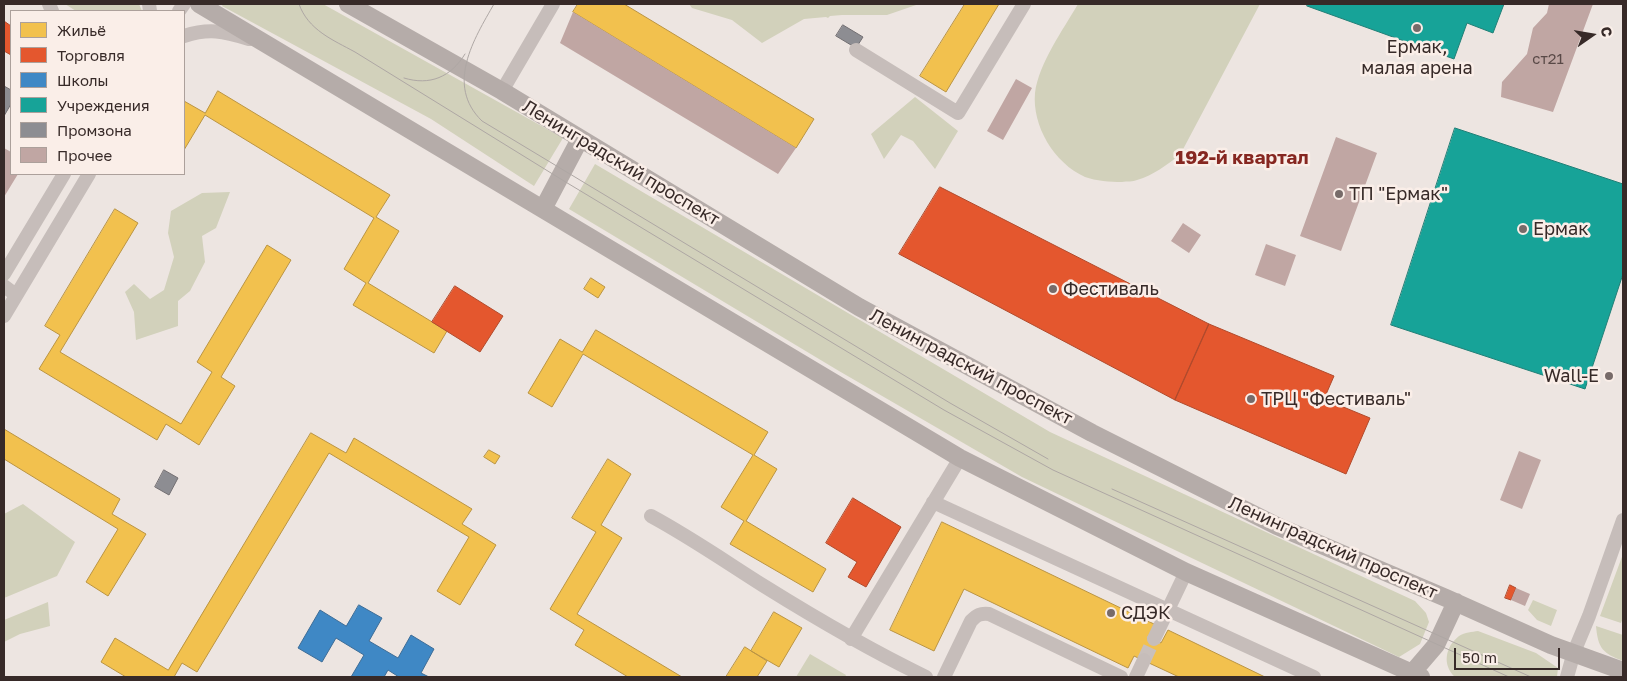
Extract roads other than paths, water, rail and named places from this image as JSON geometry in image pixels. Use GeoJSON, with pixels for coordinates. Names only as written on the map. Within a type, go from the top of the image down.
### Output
{"type":"FeatureCollection","features":[{"type":"Feature","properties":{"kind":"main road"},"geometry":{"type":"LineString","coordinates":[[199,4],[960,458],[1186,572],[1414,676],[1436,645],[1456,602]]}},
{"type":"Feature","properties":{"kind":"main road","name":"Ленинградский проспект"},"geometry":{"type":"LineString","coordinates":[[348,4],[502,91],[859,307],[1092,433],[1276,526],[1551,644],[1623,672]]}},
{"type":"Feature","properties":{"kind":"main road"},"geometry":{"type":"LineString","coordinates":[[543,209],[580,139]]}},
{"type":"Feature","properties":{"kind":"street"},"geometry":{"type":"LineString","coordinates":[[502,91],[553,4]]}},
{"type":"Feature","properties":{"kind":"street"},"geometry":{"type":"LineString","coordinates":[[856,50],[958,113],[1024,4]]}},
{"type":"Feature","properties":{"kind":"street"},"geometry":{"type":"LineString","coordinates":[[185,36],[202,31],[219,31],[274,47]]}},
{"type":"Feature","properties":{"kind":"street"},"geometry":{"type":"LineString","coordinates":[[4,274],[63,175]]}},
{"type":"Feature","properties":{"kind":"street"},"geometry":{"type":"LineString","coordinates":[[4,316],[88,175]]}},
{"type":"Feature","properties":{"kind":"street"},"geometry":{"type":"LineString","coordinates":[[4,286],[16,295]]}},
{"type":"Feature","properties":{"kind":"street"},"geometry":{"type":"LineString","coordinates":[[851,639],[960,458]]}},
{"type":"Feature","properties":{"kind":"street"},"geometry":{"type":"LineString","coordinates":[[933,502],[1314,677]]}},
{"type":"Feature","properties":{"kind":"street"},"geometry":{"type":"LineString","coordinates":[[651,516],[685,534],[762,585],[851,639],[926,677]]}},
{"type":"Feature","properties":{"kind":"street"},"geometry":{"type":"LineString","coordinates":[[1567,677],[1574,652],[1589,616],[1623,520]]}},
{"type":"Feature","properties":{"kind":"street"},"geometry":{"type":"LineString","coordinates":[[1154,639],[1186,572]]}},
{"type":"Feature","properties":{"kind":"street"},"geometry":{"type":"LineString","coordinates":[[944,677],[971,621],[977,615],[983,613],[989,614],[1121,677]]}},
{"type":"Feature","properties":{"kind":"street"},"geometry":{"type":"LineString","coordinates":[[1136,677],[1144,660]]}},
{"type":"Feature","properties":{"kind":"tunnel"},"geometry":{"type":"LineString","coordinates":[[1144,660],[1154,639]]}},
{"type":"Feature","properties":{"kind":"tram line"},"geometry":{"type":"LineString","coordinates":[[299,4],[308,21],[322,33],[944,410],[1053,470],[1509,677]]}},
{"type":"Feature","properties":{"kind":"tram line"},"geometry":{"type":"LineString","coordinates":[[494,4],[478,32],[467,62],[464,77],[465,92],[471,107],[482,121],[950,403],[1048,459]]}},
{"type":"Feature","properties":{"kind":"tram line"},"geometry":{"type":"LineString","coordinates":[[404,78],[423,81],[439,78],[453,69],[465,54]]}},
{"type":"Feature","properties":{"kind":"tram line"},"geometry":{"type":"LineString","coordinates":[[1112,489],[1531,677]]}},
{"type":"Feature","properties":{"kind":"place","name":"Ермак, малая арена"},"geometry":{"type":"Point","coordinates":[1417,28]}},
{"type":"Feature","properties":{"kind":"place","name":"ТП \"Ермак\""},"geometry":{"type":"Point","coordinates":[1339,194]}},
{"type":"Feature","properties":{"kind":"place","name":"Ермак"},"geometry":{"type":"Point","coordinates":[1523,229]}},
{"type":"Feature","properties":{"kind":"place","name":"Фестиваль"},"geometry":{"type":"Point","coordinates":[1053,289]}},
{"type":"Feature","properties":{"kind":"place","name":"Wall-E"},"geometry":{"type":"Point","coordinates":[1609,376]}},
{"type":"Feature","properties":{"kind":"place","name":"ТРЦ \"Фестиваль\""},"geometry":{"type":"Point","coordinates":[1251,399]}},
{"type":"Feature","properties":{"kind":"place","name":"СДЭК"},"geometry":{"type":"Point","coordinates":[1111,613]}},
{"type":"Feature","properties":{"kind":"district","name":"192-й квартал"},"geometry":{"type":"Point","coordinates":[1242,158]}}]}
